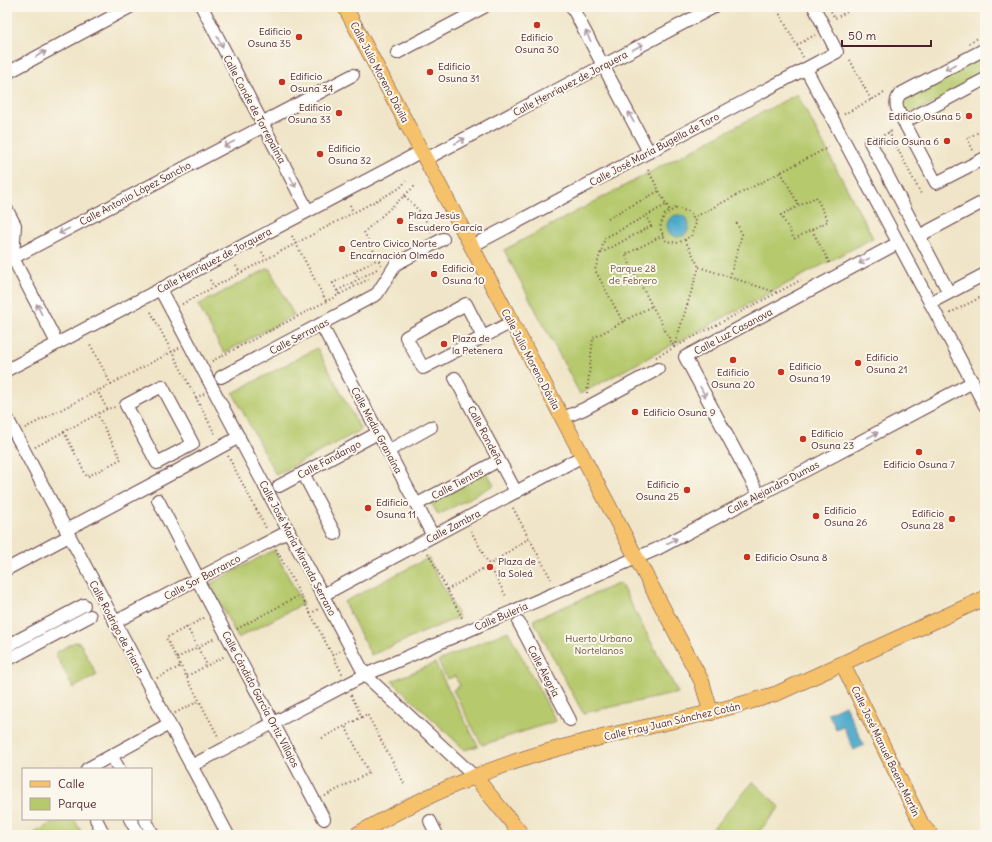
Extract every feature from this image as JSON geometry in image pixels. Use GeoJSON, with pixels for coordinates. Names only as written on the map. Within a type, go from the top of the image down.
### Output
{"type":"FeatureCollection","features":[{"type":"Feature","properties":{"kind":"main road","name":"Calle Julio Moreno Dávila"},"geometry":{"type":"LineString","coordinates":[[345,7],[705,687],[711,713]]}},
{"type":"Feature","properties":{"kind":"main road","name":"Calle Fray Juan Sánchez Cotán"},"geometry":{"type":"LineString","coordinates":[[356,835],[410,806],[475,777],[529,757],[581,743],[711,713],[778,694],[985,598]]}},
{"type":"Feature","properties":{"kind":"main road","name":"Calle José Manuel Baena Martín"},"geometry":{"type":"LineString","coordinates":[[843,665],[922,825],[931,835]]}},
{"type":"Feature","properties":{"kind":"main road"},"geometry":{"type":"LineString","coordinates":[[475,777],[522,835]]}},
{"type":"Feature","properties":{"kind":"street"},"geometry":{"type":"LineString","coordinates":[[7,73],[130,7]]}},
{"type":"Feature","properties":{"kind":"street","name":"Calle Conde de Torrepalma"},"geometry":{"type":"LineString","coordinates":[[202,7],[265,123],[308,211]]}},
{"type":"Feature","properties":{"kind":"street"},"geometry":{"type":"LineString","coordinates":[[397,53],[484,7]]}},
{"type":"Feature","properties":{"kind":"street"},"geometry":{"type":"LineString","coordinates":[[572,7],[649,152]]}},
{"type":"Feature","properties":{"kind":"street","name":"Calle Henríquez de Jorquera"},"geometry":{"type":"LineString","coordinates":[[7,370],[308,211],[604,65],[714,7]]}},
{"type":"Feature","properties":{"kind":"street","name":"Calle José María Bugella de Toro"},"geometry":{"type":"LineString","coordinates":[[472,246],[649,152],[805,64],[837,52],[814,7]]}},
{"type":"Feature","properties":{"kind":"street"},"geometry":{"type":"LineString","coordinates":[[980,155],[936,183],[904,122],[896,105],[896,99],[900,94],[985,49]]}},
{"type":"Feature","properties":{"kind":"street"},"geometry":{"type":"LineString","coordinates":[[805,64],[985,406]]}},
{"type":"Feature","properties":{"kind":"street","name":"Calle Antonio López Sancho"},"geometry":{"type":"LineString","coordinates":[[10,259],[353,75]]}},
{"type":"Feature","properties":{"kind":"street"},"geometry":{"type":"LineString","coordinates":[[904,122],[985,79]]}},
{"type":"Feature","properties":{"kind":"street"},"geometry":{"type":"LineString","coordinates":[[870,142],[946,286]]}},
{"type":"Feature","properties":{"kind":"street"},"geometry":{"type":"LineString","coordinates":[[919,236],[985,201]]}},
{"type":"Feature","properties":{"kind":"street"},"geometry":{"type":"LineString","coordinates":[[7,210],[15,226],[10,259],[57,343]]}},
{"type":"Feature","properties":{"kind":"street","name":"Calle Serranas"},"geometry":{"type":"LineString","coordinates":[[221,377],[377,294],[396,264],[443,239]]}},
{"type":"Feature","properties":{"kind":"street","name":"Calle Luz Casanova"},"geometry":{"type":"LineString","coordinates":[[759,495],[685,357],[898,243]]}},
{"type":"Feature","properties":{"kind":"street"},"geometry":{"type":"LineString","coordinates":[[930,303],[985,274]]}},
{"type":"Feature","properties":{"kind":"street","name":"Calle José María Miranda Serrano"},"geometry":{"type":"LineString","coordinates":[[160,289],[365,675],[475,777]]}},
{"type":"Feature","properties":{"kind":"street"},"geometry":{"type":"LineString","coordinates":[[483,337],[466,304],[406,337],[423,368],[483,337],[512,322]]}},
{"type":"Feature","properties":{"kind":"street","name":"Calle Media Granaína"},"geometry":{"type":"LineString","coordinates":[[321,324],[433,536]]}},
{"type":"Feature","properties":{"kind":"street"},"geometry":{"type":"LineString","coordinates":[[563,418],[584,409],[656,364]]}},
{"type":"Feature","properties":{"kind":"street","name":"Calle Rondeña"},"geometry":{"type":"LineString","coordinates":[[455,378],[516,492]]}},
{"type":"Feature","properties":{"kind":"street","name":"Calle Alejandro Dumas"},"geometry":{"type":"LineString","coordinates":[[637,558],[972,382]]}},
{"type":"Feature","properties":{"kind":"street"},"geometry":{"type":"LineString","coordinates":[[162,386],[193,444],[157,463],[126,405],[162,386]]}},
{"type":"Feature","properties":{"kind":"street","name":"Calle Rodrigo de Triana"},"geometry":{"type":"LineString","coordinates":[[7,418],[115,622],[171,719],[191,766],[228,835]]}},
{"type":"Feature","properties":{"kind":"street"},"geometry":{"type":"LineString","coordinates":[[388,451],[431,427]]}},
{"type":"Feature","properties":{"kind":"street","name":"Calle Fandango"},"geometry":{"type":"LineString","coordinates":[[279,486],[378,433]]}},
{"type":"Feature","properties":{"kind":"street"},"geometry":{"type":"LineString","coordinates":[[7,569],[174,472],[239,437]]}},
{"type":"Feature","properties":{"kind":"street","name":"Calle Zambra"},"geometry":{"type":"LineString","coordinates":[[323,595],[583,456]]}},
{"type":"Feature","properties":{"kind":"street","name":"Calle Tientos"},"geometry":{"type":"LineString","coordinates":[[421,502],[492,464]]}},
{"type":"Feature","properties":{"kind":"street"},"geometry":{"type":"LineString","coordinates":[[303,473],[335,534]]}},
{"type":"Feature","properties":{"kind":"street","name":"Calle Cándido García Ortiz Villajos"},"geometry":{"type":"LineString","coordinates":[[158,500],[196,576],[324,820]]}},
{"type":"Feature","properties":{"kind":"street","name":"Calle Sor Barranco"},"geometry":{"type":"LineString","coordinates":[[115,622],[196,576],[289,531]]}},
{"type":"Feature","properties":{"kind":"street","name":"Calle Bulería"},"geometry":{"type":"LineString","coordinates":[[191,766],[365,675],[637,558]]}},
{"type":"Feature","properties":{"kind":"street"},"geometry":{"type":"LineString","coordinates":[[7,646],[84,605]]}},
{"type":"Feature","properties":{"kind":"street"},"geometry":{"type":"LineString","coordinates":[[7,660],[90,616]]}},
{"type":"Feature","properties":{"kind":"street","name":"Calle Alegría"},"geometry":{"type":"LineString","coordinates":[[519,623],[570,720]]}},
{"type":"Feature","properties":{"kind":"street"},"geometry":{"type":"LineString","coordinates":[[89,768],[171,719]]}},
{"type":"Feature","properties":{"kind":"street"},"geometry":{"type":"LineString","coordinates":[[96,820],[104,835]]}},
{"type":"Feature","properties":{"kind":"street"},"geometry":{"type":"LineString","coordinates":[[131,820],[139,835]]}},
{"type":"Feature","properties":{"kind":"street"},"geometry":{"type":"LineString","coordinates":[[146,820],[153,835]]}},
{"type":"Feature","properties":{"kind":"street"},"geometry":{"type":"LineString","coordinates":[[430,821],[437,835]]}},
{"type":"Feature","properties":{"kind":"path"},"geometry":{"type":"LineString","coordinates":[[776,7],[797,45],[805,64]]}},
{"type":"Feature","properties":{"kind":"path"},"geometry":{"type":"LineString","coordinates":[[829,7],[834,18],[856,7]]}},
{"type":"Feature","properties":{"kind":"path"},"geometry":{"type":"LineString","coordinates":[[797,45],[820,33]]}},
{"type":"Feature","properties":{"kind":"path"},"geometry":{"type":"LineString","coordinates":[[968,43],[985,34]]}},
{"type":"Feature","properties":{"kind":"path"},"geometry":{"type":"LineString","coordinates":[[850,60],[871,100]]}},
{"type":"Feature","properties":{"kind":"path"},"geometry":{"type":"LineString","coordinates":[[844,114],[884,93]]}},
{"type":"Feature","properties":{"kind":"path"},"geometry":{"type":"LineString","coordinates":[[980,155],[967,138],[985,129]]}},
{"type":"Feature","properties":{"kind":"path"},"geometry":{"type":"LineString","coordinates":[[889,132],[922,196]]}},
{"type":"Feature","properties":{"kind":"path"},"geometry":{"type":"LineString","coordinates":[[693,218],[829,147]]}},
{"type":"Feature","properties":{"kind":"path"},"geometry":{"type":"LineString","coordinates":[[648,170],[670,212]]}},
{"type":"Feature","properties":{"kind":"path"},"geometry":{"type":"LineString","coordinates":[[781,172],[799,206]]}},
{"type":"Feature","properties":{"kind":"path"},"geometry":{"type":"LineString","coordinates":[[182,304],[400,188],[406,182]]}},
{"type":"Feature","properties":{"kind":"path"},"geometry":{"type":"LineString","coordinates":[[382,266],[364,232],[416,186]]}},
{"type":"Feature","properties":{"kind":"path"},"geometry":{"type":"LineString","coordinates":[[608,218],[659,192]]}},
{"type":"Feature","properties":{"kind":"path"},"geometry":{"type":"LineString","coordinates":[[816,197],[828,221],[812,230],[794,239],[781,215],[816,197]]}},
{"type":"Feature","properties":{"kind":"path"},"geometry":{"type":"LineString","coordinates":[[350,205],[353,212]]}},
{"type":"Feature","properties":{"kind":"path"},"geometry":{"type":"LineString","coordinates":[[622,322],[595,270],[605,238],[666,205]]}},
{"type":"Feature","properties":{"kind":"path"},"geometry":{"type":"LineString","coordinates":[[676,208],[690,212],[693,218],[696,223],[691,236],[678,243],[666,241],[660,228],[664,215],[676,208]]}},
{"type":"Feature","properties":{"kind":"path"},"geometry":{"type":"LineString","coordinates":[[601,253],[651,226],[646,216]]}},
{"type":"Feature","properties":{"kind":"path"},"geometry":{"type":"LineString","coordinates":[[730,277],[742,234],[736,222]]}},
{"type":"Feature","properties":{"kind":"path"},"geometry":{"type":"LineString","coordinates":[[812,230],[830,264]]}},
{"type":"Feature","properties":{"kind":"path"},"geometry":{"type":"LineString","coordinates":[[663,235],[625,255],[674,347]]}},
{"type":"Feature","properties":{"kind":"path"},"geometry":{"type":"LineString","coordinates":[[292,236],[326,301]]}},
{"type":"Feature","properties":{"kind":"path"},"geometry":{"type":"LineString","coordinates":[[685,240],[699,267],[778,292]]}},
{"type":"Feature","properties":{"kind":"path"},"geometry":{"type":"LineString","coordinates":[[262,252],[266,259]]}},
{"type":"Feature","properties":{"kind":"path"},"geometry":{"type":"LineString","coordinates":[[337,290],[333,283],[378,259]]}},
{"type":"Feature","properties":{"kind":"path"},"geometry":{"type":"LineString","coordinates":[[824,268],[837,261]]}},
{"type":"Feature","properties":{"kind":"path"},"geometry":{"type":"LineString","coordinates":[[236,266],[240,273]]}},
{"type":"Feature","properties":{"kind":"path"},"geometry":{"type":"LineString","coordinates":[[674,347],[699,267]]}},
{"type":"Feature","properties":{"kind":"path"},"geometry":{"type":"LineString","coordinates":[[355,272],[358,279]]}},
{"type":"Feature","properties":{"kind":"path"},"geometry":{"type":"LineString","coordinates":[[656,364],[674,347],[804,278]]}},
{"type":"Feature","properties":{"kind":"path"},"geometry":{"type":"LineString","coordinates":[[212,361],[369,279]]}},
{"type":"Feature","properties":{"kind":"path"},"geometry":{"type":"LineString","coordinates":[[210,280],[214,287]]}},
{"type":"Feature","properties":{"kind":"path"},"geometry":{"type":"LineString","coordinates":[[950,313],[985,295]]}},
{"type":"Feature","properties":{"kind":"path"},"geometry":{"type":"LineString","coordinates":[[587,393],[593,338],[652,306]]}},
{"type":"Feature","properties":{"kind":"path"},"geometry":{"type":"LineString","coordinates":[[151,312],[218,438]]}},
{"type":"Feature","properties":{"kind":"path"},"geometry":{"type":"LineString","coordinates":[[90,344],[111,384]]}},
{"type":"Feature","properties":{"kind":"path"},"geometry":{"type":"LineString","coordinates":[[24,429],[180,347]]}},
{"type":"Feature","properties":{"kind":"path"},"geometry":{"type":"LineString","coordinates":[[184,374],[188,372]]}},
{"type":"Feature","properties":{"kind":"path"},"geometry":{"type":"LineString","coordinates":[[97,390],[107,409]]}},
{"type":"Feature","properties":{"kind":"path"},"geometry":{"type":"LineString","coordinates":[[583,396],[594,390]]}},
{"type":"Feature","properties":{"kind":"path"},"geometry":{"type":"LineString","coordinates":[[196,398],[205,394]]}},
{"type":"Feature","properties":{"kind":"path"},"geometry":{"type":"LineString","coordinates":[[34,448],[107,409],[126,405]]}},
{"type":"Feature","properties":{"kind":"path"},"geometry":{"type":"LineString","coordinates":[[64,432],[87,477],[101,470],[121,459],[97,414]]}},
{"type":"Feature","properties":{"kind":"path"},"geometry":{"type":"LineString","coordinates":[[210,423],[214,421]]}},
{"type":"Feature","properties":{"kind":"path"},"geometry":{"type":"LineString","coordinates":[[227,455],[268,533]]}},
{"type":"Feature","properties":{"kind":"path"},"geometry":{"type":"LineString","coordinates":[[513,508],[551,579]]}},
{"type":"Feature","properties":{"kind":"path"},"geometry":{"type":"LineString","coordinates":[[471,531],[507,598]]}},
{"type":"Feature","properties":{"kind":"path"},"geometry":{"type":"LineString","coordinates":[[447,590],[489,565],[529,538]]}},
{"type":"Feature","properties":{"kind":"path"},"geometry":{"type":"LineString","coordinates":[[275,547],[344,677]]}},
{"type":"Feature","properties":{"kind":"path"},"geometry":{"type":"LineString","coordinates":[[428,553],[462,618]]}},
{"type":"Feature","properties":{"kind":"path"},"geometry":{"type":"LineString","coordinates":[[232,631],[300,595]]}},
{"type":"Feature","properties":{"kind":"path"},"geometry":{"type":"LineString","coordinates":[[310,614],[319,609]]}},
{"type":"Feature","properties":{"kind":"path"},"geometry":{"type":"LineString","coordinates":[[208,616],[166,638],[220,741]]}},
{"type":"Feature","properties":{"kind":"path"},"geometry":{"type":"LineString","coordinates":[[187,627],[207,666]]}},
{"type":"Feature","properties":{"kind":"path"},"geometry":{"type":"LineString","coordinates":[[177,658],[218,636]]}},
{"type":"Feature","properties":{"kind":"path"},"geometry":{"type":"LineString","coordinates":[[332,655],[341,650]]}},
{"type":"Feature","properties":{"kind":"path"},"geometry":{"type":"LineString","coordinates":[[186,676],[228,654]]}},
{"type":"Feature","properties":{"kind":"path"},"geometry":{"type":"LineString","coordinates":[[156,679],[181,666]]}},
{"type":"Feature","properties":{"kind":"path"},"geometry":{"type":"LineString","coordinates":[[349,692],[362,717]]}},
{"type":"Feature","properties":{"kind":"path"},"geometry":{"type":"LineString","coordinates":[[171,719],[199,701]]}},
{"type":"Feature","properties":{"kind":"path"},"geometry":{"type":"LineString","coordinates":[[322,738],[367,714],[405,785]]}},
{"type":"Feature","properties":{"kind":"path"},"geometry":{"type":"LineString","coordinates":[[323,793],[325,796],[369,773],[345,726]]}},
{"type":"Feature","properties":{"kind":"green space"},"geometry":{"type":"Polygon","coordinates":[[[985,53],[985,76],[910,115],[905,114],[899,103],[901,97],[985,53]]]}},
{"type":"Feature","properties":{"kind":"green space","name":"Parque 28 de Febrero"},"geometry":{"type":"Polygon","coordinates":[[[797,94],[873,238],[580,394],[504,250],[797,94]]]}},
{"type":"Feature","properties":{"kind":"green space"},"geometry":{"type":"Polygon","coordinates":[[[269,268],[294,315],[224,353],[198,305],[269,268]]]}},
{"type":"Feature","properties":{"kind":"green space"},"geometry":{"type":"Polygon","coordinates":[[[317,348],[361,430],[276,475],[233,393],[317,348]]]}},
{"type":"Feature","properties":{"kind":"green space"},"geometry":{"type":"Polygon","coordinates":[[[487,472],[494,485],[438,515],[431,502],[487,472]]]}},
{"type":"Feature","properties":{"kind":"green space"},"geometry":{"type":"Polygon","coordinates":[[[274,550],[303,604],[238,638],[210,584],[274,550]]]}},
{"type":"Feature","properties":{"kind":"green space"},"geometry":{"type":"Polygon","coordinates":[[[428,558],[459,617],[371,655],[344,602],[428,558]]]}},
{"type":"Feature","properties":{"kind":"green space","name":"Huerto Urbano Nortelanos"},"geometry":{"type":"Polygon","coordinates":[[[620,583],[678,693],[583,713],[533,620],[620,583]]]}},
{"type":"Feature","properties":{"kind":"green space"},"geometry":{"type":"Polygon","coordinates":[[[508,631],[556,721],[482,745],[453,690],[460,686],[455,676],[447,679],[438,661],[508,631]]]}},
{"type":"Feature","properties":{"kind":"green space"},"geometry":{"type":"Polygon","coordinates":[[[75,642],[80,643],[97,675],[73,688],[55,653],[75,642]]]}},
{"type":"Feature","properties":{"kind":"green space"},"geometry":{"type":"Polygon","coordinates":[[[435,663],[478,746],[465,750],[392,681],[435,663]]]}},
{"type":"Feature","properties":{"kind":"green space"},"geometry":{"type":"Polygon","coordinates":[[[753,782],[780,807],[756,835],[707,835],[753,782]]]}},
{"type":"Feature","properties":{"kind":"green space"},"geometry":{"type":"Polygon","coordinates":[[[57,820],[75,820],[83,835],[31,835],[57,820]]]}},
{"type":"Feature","properties":{"kind":"water"},"geometry":{"type":"Polygon","coordinates":[[[678,215],[686,218],[689,226],[686,234],[678,237],[670,234],[667,226],[670,218],[678,215]]]}},
{"type":"Feature","properties":{"kind":"water"},"geometry":{"type":"Polygon","coordinates":[[[845,705],[864,745],[854,750],[843,726],[836,729],[828,713],[845,705]]]}},
{"type":"Feature","properties":{"kind":"place","name":"Edificio Osuna 30"},"geometry":{"type":"Point","coordinates":[537,25]}},
{"type":"Feature","properties":{"kind":"place","name":"Edificio Osuna 35"},"geometry":{"type":"Point","coordinates":[299,37]}},
{"type":"Feature","properties":{"kind":"place","name":"Edificio Osuna 31"},"geometry":{"type":"Point","coordinates":[430,72]}},
{"type":"Feature","properties":{"kind":"place","name":"Edificio Osuna 34"},"geometry":{"type":"Point","coordinates":[282,82]}},
{"type":"Feature","properties":{"kind":"place","name":"Edificio Osuna 33"},"geometry":{"type":"Point","coordinates":[339,113]}},
{"type":"Feature","properties":{"kind":"place","name":"Edificio Osuna 5"},"geometry":{"type":"Point","coordinates":[969,116]}},
{"type":"Feature","properties":{"kind":"place","name":"Edificio Osuna 6"},"geometry":{"type":"Point","coordinates":[947,141]}},
{"type":"Feature","properties":{"kind":"place","name":"Edificio Osuna 32"},"geometry":{"type":"Point","coordinates":[320,154]}},
{"type":"Feature","properties":{"kind":"place","name":"Plaza Jesús Escudero García"},"geometry":{"type":"Point","coordinates":[400,221]}},
{"type":"Feature","properties":{"kind":"place","name":"Centro Cívico Norte Encarnación Olmedo"},"geometry":{"type":"Point","coordinates":[342,249]}},
{"type":"Feature","properties":{"kind":"place","name":"Edificio Osuna 10"},"geometry":{"type":"Point","coordinates":[434,274]}},
{"type":"Feature","properties":{"kind":"place","name":"Plaza de la Petenera"},"geometry":{"type":"Point","coordinates":[444,344]}},
{"type":"Feature","properties":{"kind":"place","name":"Edificio Osuna 20"},"geometry":{"type":"Point","coordinates":[733,360]}},
{"type":"Feature","properties":{"kind":"place","name":"Edificio Osuna 21"},"geometry":{"type":"Point","coordinates":[858,363]}},
{"type":"Feature","properties":{"kind":"place","name":"Edificio Osuna 19"},"geometry":{"type":"Point","coordinates":[781,372]}},
{"type":"Feature","properties":{"kind":"place","name":"Edificio Osuna 9"},"geometry":{"type":"Point","coordinates":[635,412]}},
{"type":"Feature","properties":{"kind":"place","name":"Edificio Osuna 23"},"geometry":{"type":"Point","coordinates":[803,439]}},
{"type":"Feature","properties":{"kind":"place","name":"Edificio Osuna 7"},"geometry":{"type":"Point","coordinates":[919,452]}},
{"type":"Feature","properties":{"kind":"place","name":"Edificio Osuna 25"},"geometry":{"type":"Point","coordinates":[687,490]}},
{"type":"Feature","properties":{"kind":"place","name":"Edificio Osuna 11"},"geometry":{"type":"Point","coordinates":[368,508]}},
{"type":"Feature","properties":{"kind":"place","name":"Edificio Osuna 26"},"geometry":{"type":"Point","coordinates":[816,516]}},
{"type":"Feature","properties":{"kind":"place","name":"Edificio Osuna 28"},"geometry":{"type":"Point","coordinates":[952,519]}},
{"type":"Feature","properties":{"kind":"place","name":"Edificio Osuna 8"},"geometry":{"type":"Point","coordinates":[747,557]}},
{"type":"Feature","properties":{"kind":"place","name":"Plaza de la Soleá"},"geometry":{"type":"Point","coordinates":[490,567]}}]}
